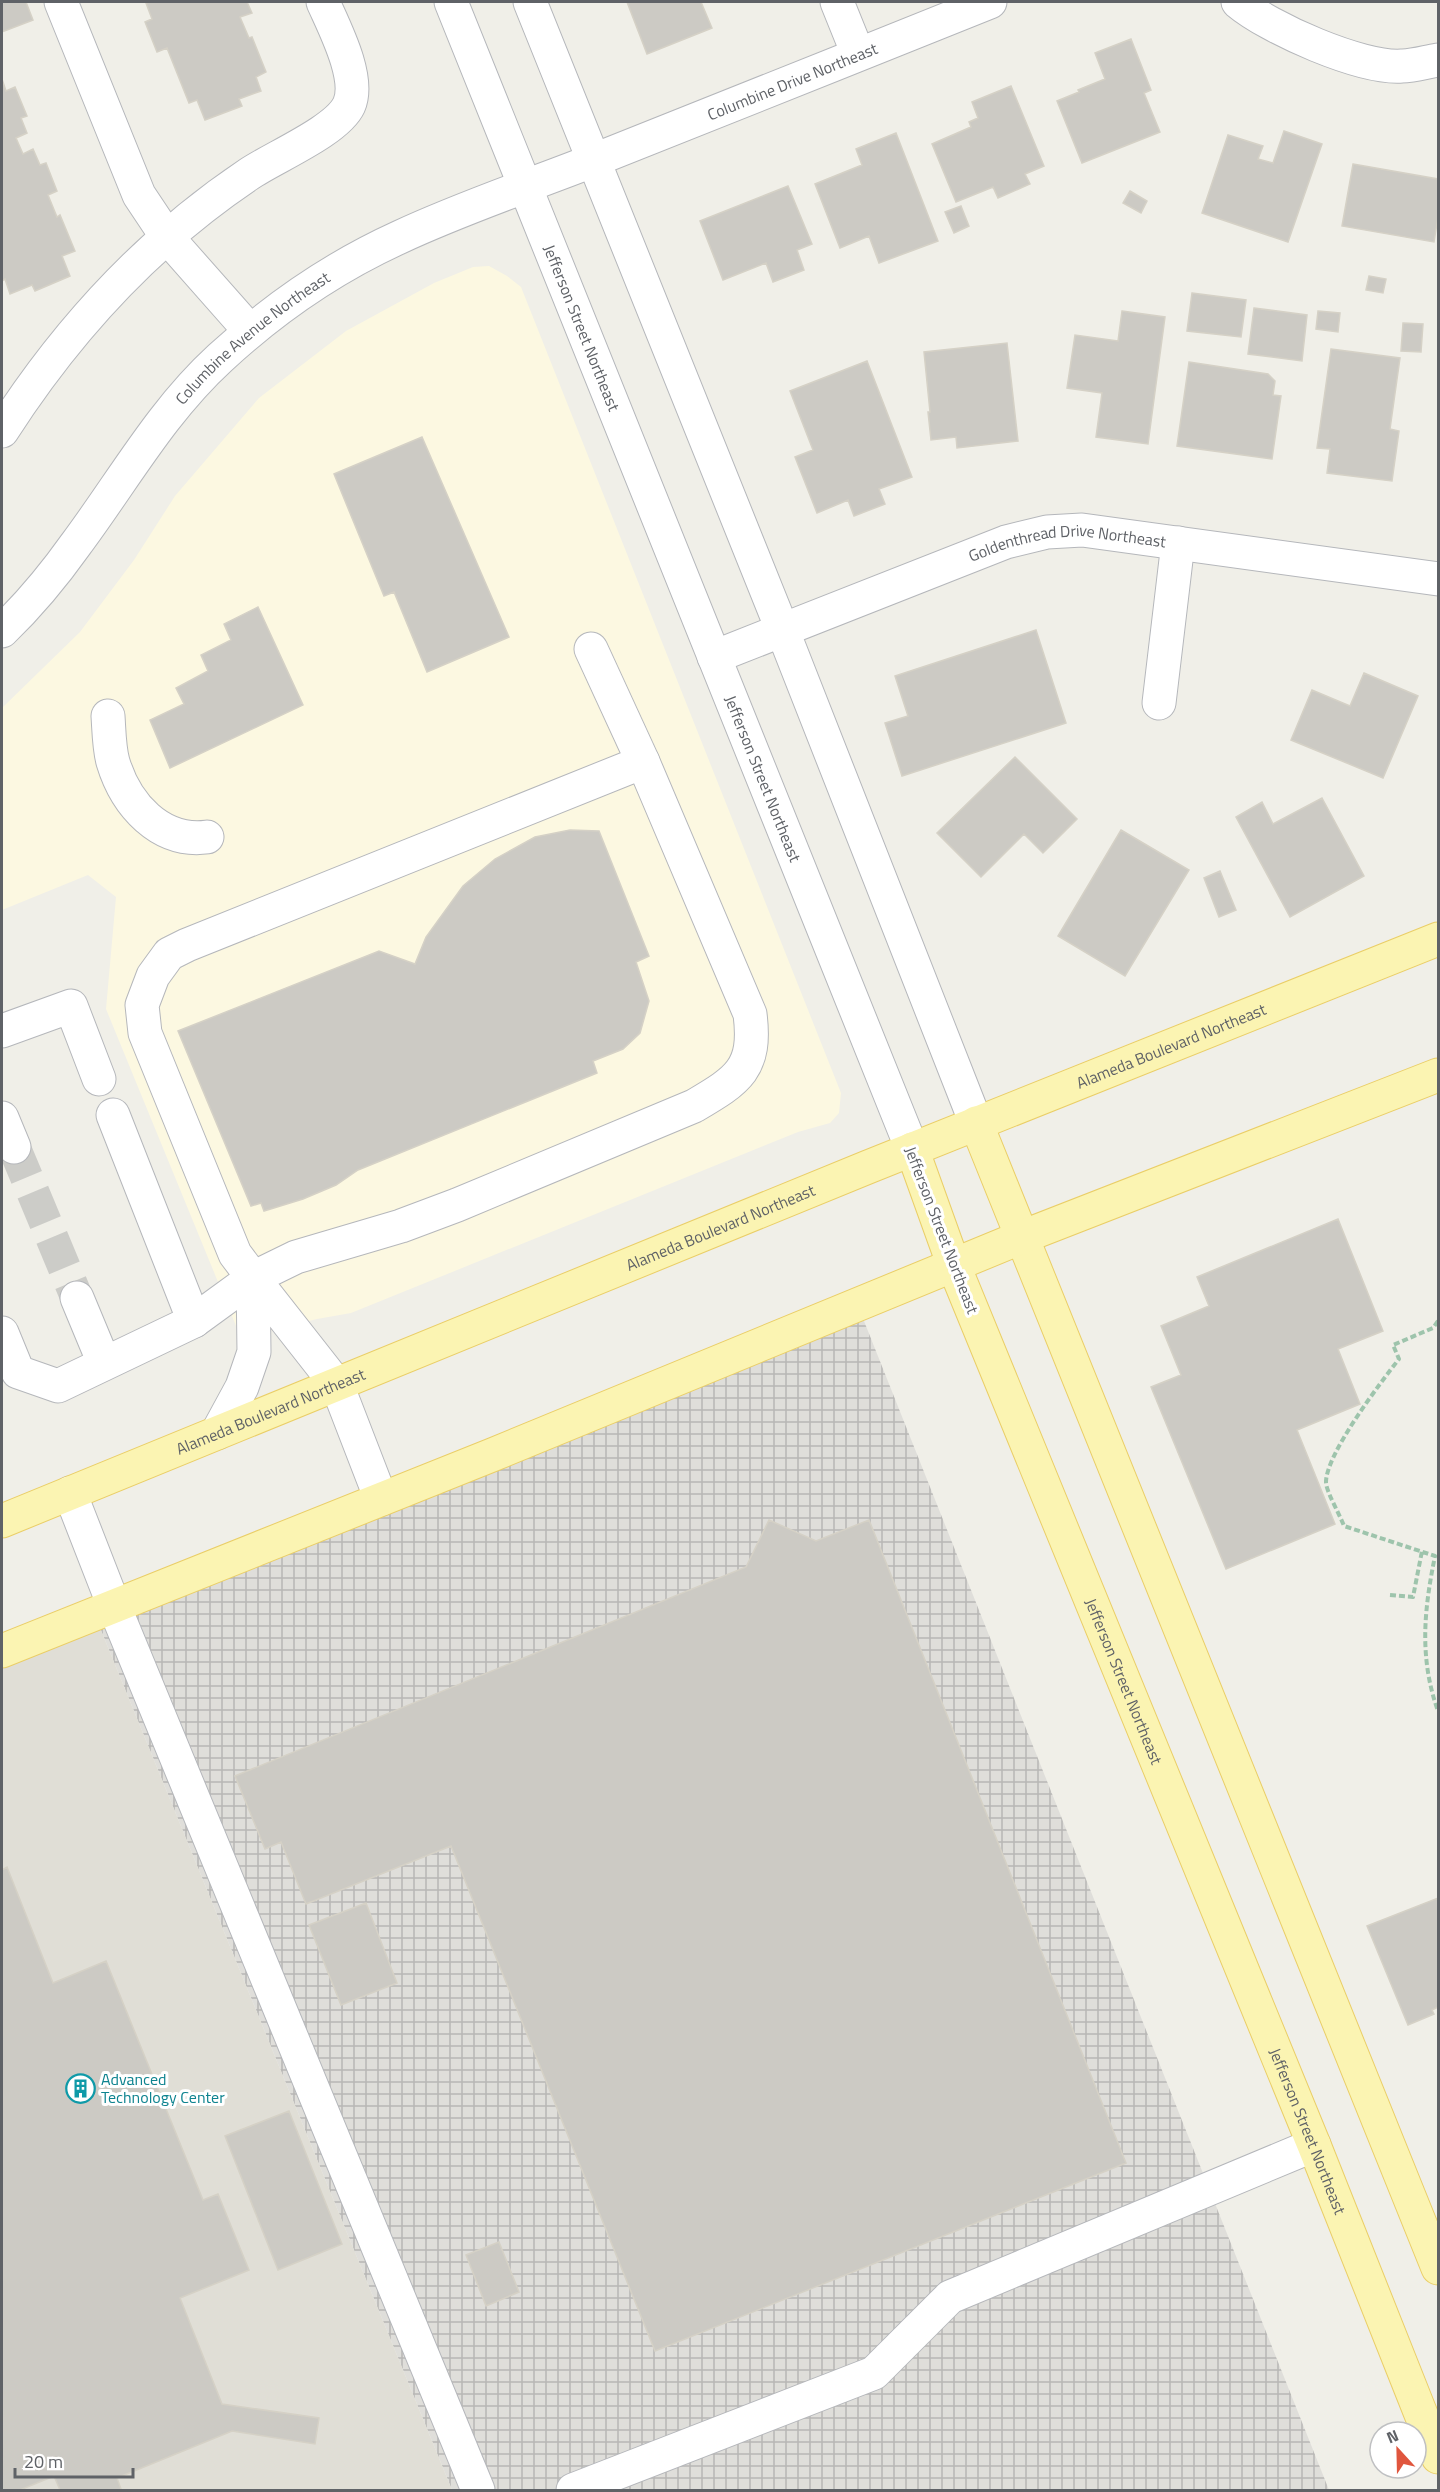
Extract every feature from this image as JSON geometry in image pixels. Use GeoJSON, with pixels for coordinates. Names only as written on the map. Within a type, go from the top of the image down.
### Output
{"type":"FeatureCollection","features":[{"type":"Feature","properties":{"kind":"main road","name":"Alameda Boulevard Northeast"},"geometry":{"type":"LineString","coordinates":[[2,1521],[976,1123],[1438,939]]}},
{"type":"Feature","properties":{"kind":"main road"},"geometry":{"type":"LineString","coordinates":[[2,1651],[1023,1237],[1438,1075]]}},
{"type":"Feature","properties":{"kind":"main road"},"geometry":{"type":"LineString","coordinates":[[976,1123],[1438,2268]]}},
{"type":"Feature","properties":{"kind":"main road","name":"Jefferson Street Northeast"},"geometry":{"type":"LineString","coordinates":[[912,1149],[954,1266],[1314,2145],[1438,2457]]}},
{"type":"Feature","properties":{"kind":"street"},"geometry":{"type":"LineString","coordinates":[[61,2],[139,195],[167,237],[250,331]]}},
{"type":"Feature","properties":{"kind":"street"},"geometry":{"type":"LineString","coordinates":[[2,431],[35,380],[124,277],[167,237],[230,187],[327,129],[350,105],[352,84],[347,62],[323,2]]}},
{"type":"Feature","properties":{"kind":"street","name":"Jefferson Street Northeast"},"geometry":{"type":"LineString","coordinates":[[452,2],[912,1149]]}},
{"type":"Feature","properties":{"kind":"street"},"geometry":{"type":"LineString","coordinates":[[530,2],[782,629],[976,1123]]}},
{"type":"Feature","properties":{"kind":"street"},"geometry":{"type":"LineString","coordinates":[[837,2],[858,54]]}},
{"type":"Feature","properties":{"kind":"street","name":"Columbine Drive Northeast"},"geometry":{"type":"LineString","coordinates":[[594,160],[990,2]]}},
{"type":"Feature","properties":{"kind":"street"},"geometry":{"type":"LineString","coordinates":[[1238,2],[1280,28],[1322,46],[1364,60],[1400,67],[1438,60]]}},
{"type":"Feature","properties":{"kind":"street","name":"Columbine Avenue Northeast"},"geometry":{"type":"LineString","coordinates":[[2,632],[44,585],[76,544],[156,429],[218,360],[250,331],[321,280],[399,237],[525,185],[594,160]]}},
{"type":"Feature","properties":{"kind":"street","name":"Goldenthread Drive Northeast"},"geometry":{"type":"LineString","coordinates":[[714,657],[1027,536],[1082,530],[1438,579]]}},
{"type":"Feature","properties":{"kind":"street"},"geometry":{"type":"LineString","coordinates":[[1159,703],[1178,543]]}},
{"type":"Feature","properties":{"kind":"street"},"geometry":{"type":"LineString","coordinates":[[2,1333],[18,1372],[58,1386],[194,1321],[253,1278],[296,1257],[401,1226],[457,1205],[694,1106],[724,1089],[741,1070],[751,1055],[753,1036],[750,1014],[643,762],[591,649]]}},
{"type":"Feature","properties":{"kind":"street"},"geometry":{"type":"LineString","coordinates":[[108,716],[112,761],[134,804],[155,825],[169,833],[190,839],[207,837]]}},
{"type":"Feature","properties":{"kind":"street"},"geometry":{"type":"LineString","coordinates":[[381,1499],[337,1384],[235,1254],[145,1033],[142,1005],[153,976],[169,954],[643,762]]}},
{"type":"Feature","properties":{"kind":"street"},"geometry":{"type":"LineString","coordinates":[[2,1031],[71,1006],[99,1078]]}},
{"type":"Feature","properties":{"kind":"street"},"geometry":{"type":"LineString","coordinates":[[113,1115],[194,1321]]}},
{"type":"Feature","properties":{"kind":"street"},"geometry":{"type":"LineString","coordinates":[[2,1118],[14,1147]]}},
{"type":"Feature","properties":{"kind":"street"},"geometry":{"type":"LineString","coordinates":[[217,1433],[243,1387],[254,1352],[253,1278]]}},
{"type":"Feature","properties":{"kind":"street"},"geometry":{"type":"LineString","coordinates":[[77,1298],[104,1363]]}},
{"type":"Feature","properties":{"kind":"street"},"geometry":{"type":"LineString","coordinates":[[70,1493],[114,1606],[478,2490]]}},
{"type":"Feature","properties":{"kind":"street"},"geometry":{"type":"LineString","coordinates":[[573,2490],[874,2373],[950,2297],[1314,2145]]}},
{"type":"Feature","properties":{"kind":"path"},"geometry":{"type":"LineString","coordinates":[[1438,1321],[1433,1328],[1393,1345],[1399,1359],[1360,1409],[1332,1462],[1326,1482],[1344,1526],[1435,1556],[1426,1600],[1425,1651],[1430,1689],[1438,1711]]}},
{"type":"Feature","properties":{"kind":"path"},"geometry":{"type":"LineString","coordinates":[[1390,1595],[1413,1596],[1422,1551]]}},
{"type":"Feature","properties":{"kind":"shaded area"},"geometry":{"type":"Polygon","coordinates":[[[489,266],[521,287],[841,1093],[839,1113],[830,1123],[798,1132],[351,1313],[241,1338],[106,1009],[116,897],[88,875],[2,910],[2,708],[80,632],[134,560],[175,496],[259,398],[346,331],[434,283],[473,267],[489,266]]]}},
{"type":"Feature","properties":{"kind":"shaded area"},"geometry":{"type":"Polygon","coordinates":[[[860,1311],[1329,2490],[452,2490],[98,1623],[860,1311]]]}},
{"type":"Feature","properties":{"kind":"shaded area"},"geometry":{"type":"Polygon","coordinates":[[[98,1623],[452,2490],[2,2490],[2,1661],[98,1623]]]}},
{"type":"Feature","properties":{"kind":"building"},"geometry":{"type":"Polygon","coordinates":[[[2,2],[26,2],[33,20],[2,32],[2,2]]]}},
{"type":"Feature","properties":{"kind":"building"},"geometry":{"type":"Polygon","coordinates":[[[247,2],[252,13],[240,17],[249,38],[252,37],[266,72],[256,77],[261,91],[239,99],[242,106],[205,120],[197,100],[189,103],[167,48],[157,52],[145,22],[152,19],[146,3],[247,2]]]}},
{"type":"Feature","properties":{"kind":"building"},"geometry":{"type":"Polygon","coordinates":[[[627,2],[701,2],[712,28],[647,54],[627,2]]]}},
{"type":"Feature","properties":{"kind":"building"},"geometry":{"type":"Polygon","coordinates":[[[1131,39],[1151,90],[1144,93],[1160,132],[1082,163],[1057,101],[1105,79],[1095,53],[1131,39]]]}},
{"type":"Feature","properties":{"kind":"building"},"geometry":{"type":"Polygon","coordinates":[[[2,79],[6,91],[15,87],[27,116],[21,118],[27,133],[16,138],[23,154],[33,149],[40,165],[46,163],[57,191],[48,195],[57,217],[60,215],[75,251],[62,256],[70,276],[35,291],[32,285],[10,294],[5,279],[2,281],[2,79]]]}},
{"type":"Feature","properties":{"kind":"building"},"geometry":{"type":"Polygon","coordinates":[[[1011,86],[1044,166],[1025,174],[1030,184],[998,198],[993,187],[956,202],[932,144],[971,127],[969,122],[978,118],[972,102],[1011,86]]]}},
{"type":"Feature","properties":{"kind":"building"},"geometry":{"type":"Polygon","coordinates":[[[1284,131],[1322,144],[1288,242],[1202,213],[1228,135],[1263,146],[1258,159],[1273,163],[1284,131]]]}},
{"type":"Feature","properties":{"kind":"building"},"geometry":{"type":"Polygon","coordinates":[[[896,133],[938,241],[879,263],[869,236],[840,248],[815,184],[862,165],[856,149],[896,133]]]}},
{"type":"Feature","properties":{"kind":"building"},"geometry":{"type":"Polygon","coordinates":[[[1353,164],[1438,179],[1438,217],[1434,242],[1342,226],[1353,164]]]}},
{"type":"Feature","properties":{"kind":"building"},"geometry":{"type":"Polygon","coordinates":[[[788,186],[812,244],[797,250],[804,270],[773,282],[766,263],[723,280],[700,221],[788,186]]]}},
{"type":"Feature","properties":{"kind":"building"},"geometry":{"type":"Polygon","coordinates":[[[1130,191],[1147,201],[1141,213],[1123,203],[1130,191]]]}},
{"type":"Feature","properties":{"kind":"building"},"geometry":{"type":"Polygon","coordinates":[[[961,206],[969,226],[954,233],[945,212],[961,206]]]}},
{"type":"Feature","properties":{"kind":"building"},"geometry":{"type":"Polygon","coordinates":[[[1369,276],[1386,279],[1383,293],[1366,290],[1369,276]]]}},
{"type":"Feature","properties":{"kind":"building"},"geometry":{"type":"Polygon","coordinates":[[[1192,293],[1246,300],[1241,337],[1187,331],[1192,293]]]}},
{"type":"Feature","properties":{"kind":"building"},"geometry":{"type":"Polygon","coordinates":[[[1254,308],[1307,315],[1302,361],[1248,354],[1254,308]]]}},
{"type":"Feature","properties":{"kind":"building"},"geometry":{"type":"Polygon","coordinates":[[[1122,311],[1165,317],[1148,444],[1096,437],[1102,393],[1067,388],[1075,335],[1118,341],[1122,311]]]}},
{"type":"Feature","properties":{"kind":"building"},"geometry":{"type":"Polygon","coordinates":[[[1318,311],[1340,313],[1338,332],[1316,329],[1318,311]]]}},
{"type":"Feature","properties":{"kind":"building"},"geometry":{"type":"Polygon","coordinates":[[[1403,323],[1423,324],[1421,352],[1401,351],[1403,323]]]}},
{"type":"Feature","properties":{"kind":"building"},"geometry":{"type":"Polygon","coordinates":[[[1007,343],[1018,441],[957,448],[956,437],[931,440],[924,352],[1007,343]]]}},
{"type":"Feature","properties":{"kind":"building"},"geometry":{"type":"Polygon","coordinates":[[[1331,349],[1400,358],[1390,429],[1399,431],[1392,481],[1327,473],[1330,449],[1317,448],[1331,349]]]}},
{"type":"Feature","properties":{"kind":"building"},"geometry":{"type":"Polygon","coordinates":[[[867,361],[912,477],[879,489],[885,504],[854,516],[848,500],[817,513],[795,457],[813,450],[790,391],[867,361]]]}},
{"type":"Feature","properties":{"kind":"building"},"geometry":{"type":"Polygon","coordinates":[[[1189,362],[1268,374],[1275,381],[1273,395],[1281,396],[1272,459],[1177,446],[1189,362]]]}},
{"type":"Feature","properties":{"kind":"building"},"geometry":{"type":"Polygon","coordinates":[[[422,437],[509,637],[427,672],[394,592],[384,596],[334,474],[422,437]]]}},
{"type":"Feature","properties":{"kind":"building"},"geometry":{"type":"Polygon","coordinates":[[[258,607],[303,705],[170,768],[150,720],[184,704],[176,688],[208,671],[201,655],[231,640],[224,624],[258,607]]]}},
{"type":"Feature","properties":{"kind":"building"},"geometry":{"type":"Polygon","coordinates":[[[1036,630],[1066,723],[902,776],[885,723],[908,716],[895,676],[1036,630]]]}},
{"type":"Feature","properties":{"kind":"building"},"geometry":{"type":"Polygon","coordinates":[[[1364,673],[1418,696],[1383,778],[1291,740],[1312,690],[1350,706],[1364,673]]]}},
{"type":"Feature","properties":{"kind":"building"},"geometry":{"type":"Polygon","coordinates":[[[1015,757],[1077,819],[1043,853],[1024,834],[981,877],[937,833],[1015,757]]]}},
{"type":"Feature","properties":{"kind":"building"},"geometry":{"type":"Polygon","coordinates":[[[1322,798],[1364,876],[1290,917],[1236,817],[1262,802],[1273,824],[1322,798]]]}},
{"type":"Feature","properties":{"kind":"building"},"geometry":{"type":"Polygon","coordinates":[[[570,830],[599,831],[649,956],[636,962],[649,1001],[640,1033],[623,1049],[593,1061],[597,1073],[358,1170],[336,1185],[303,1199],[264,1211],[261,1203],[251,1206],[178,1031],[379,951],[415,964],[426,937],[463,886],[495,859],[535,837],[570,830]]]}},
{"type":"Feature","properties":{"kind":"building"},"geometry":{"type":"Polygon","coordinates":[[[1121,830],[1189,870],[1125,976],[1058,936],[1121,830]]]}},
{"type":"Feature","properties":{"kind":"building"},"geometry":{"type":"Polygon","coordinates":[[[1220,871],[1236,910],[1219,917],[1204,878],[1220,871]]]}},
{"type":"Feature","properties":{"kind":"building"},"geometry":{"type":"Polygon","coordinates":[[[1338,1219],[1383,1331],[1338,1349],[1360,1404],[1297,1430],[1335,1524],[1226,1569],[1151,1387],[1181,1375],[1161,1326],[1209,1306],[1197,1277],[1338,1219]]]}},
{"type":"Feature","properties":{"kind":"building"},"geometry":{"type":"Polygon","coordinates":[[[769,1520],[816,1541],[869,1520],[1126,2163],[655,2351],[451,1846],[306,1904],[281,1842],[265,1849],[235,1776],[746,1567],[769,1520]]]}},
{"type":"Feature","properties":{"kind":"building","name":"Advanced Technology Center"},"geometry":{"type":"Polygon","coordinates":[[[7,1867],[53,1983],[106,1961],[203,2200],[218,2194],[249,2270],[180,2298],[222,2404],[319,2418],[315,2444],[232,2431],[117,2478],[121,2489],[118,2490],[60,2490],[54,2476],[20,2490],[2,2490],[2,1870],[7,1867]]]}},
{"type":"Feature","properties":{"kind":"building"},"geometry":{"type":"Polygon","coordinates":[[[1438,1898],[1438,2007],[1432,2010],[1434,2014],[1408,2025],[1367,1926],[1438,1898]]]}},
{"type":"Feature","properties":{"kind":"building"},"geometry":{"type":"Polygon","coordinates":[[[366,1903],[397,1983],[341,2005],[309,1925],[366,1903]]]}},
{"type":"Feature","properties":{"kind":"building"},"geometry":{"type":"Polygon","coordinates":[[[289,2111],[342,2244],[278,2270],[225,2136],[289,2111]]]}},
{"type":"Feature","properties":{"kind":"building"},"geometry":{"type":"Polygon","coordinates":[[[499,2242],[519,2292],[486,2306],[466,2255],[499,2242]]]}},
{"type":"Feature","properties":{"kind":"tunnel"},"geometry":{"type":"LineString","coordinates":[[14,1147],[77,1298]]}},
{"type":"Feature","properties":{"kind":"place","name":"Advanced Technology Center"},"geometry":{"type":"Point","coordinates":[80,2088]}}]}
